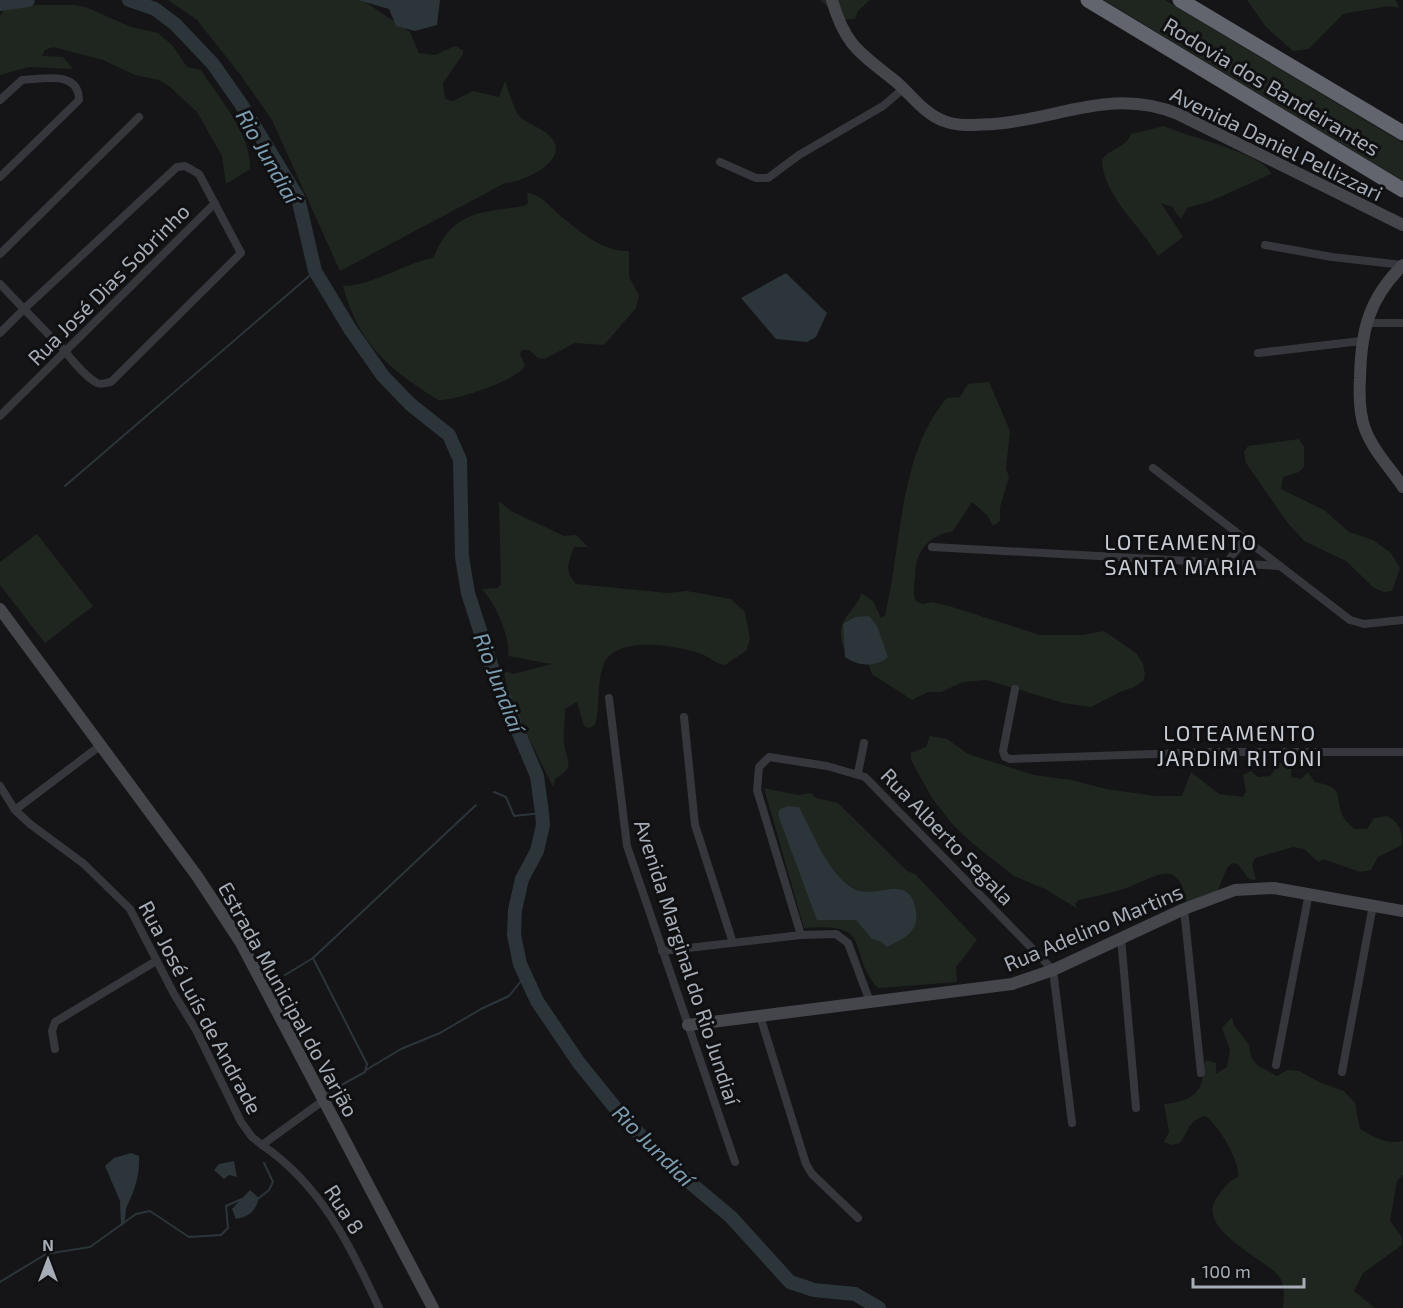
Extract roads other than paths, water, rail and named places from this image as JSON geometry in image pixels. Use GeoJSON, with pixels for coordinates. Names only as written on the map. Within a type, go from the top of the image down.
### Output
{"type":"FeatureCollection","features":[{"type":"Feature","properties":{"kind":"highway","name":"Rodovia dos Bandeirantes"},"geometry":{"type":"LineString","coordinates":[[1088,0],[1403,190]]}},
{"type":"Feature","properties":{"kind":"highway","name":"Rodovia dos Bandeirantes"},"geometry":{"type":"LineString","coordinates":[[1180,0],[1403,133]]}},
{"type":"Feature","properties":{"kind":"street","name":"Avenida Daniel Pellizzari"},"geometry":{"type":"LineString","coordinates":[[831,0],[842,29],[857,52],[904,88],[935,117],[958,125],[1015,123],[1120,102],[1161,107],[1403,225]]}},
{"type":"Feature","properties":{"kind":"street"},"geometry":{"type":"LineString","coordinates":[[0,100],[22,80],[62,78],[72,82],[79,91],[79,100],[0,177]]}},
{"type":"Feature","properties":{"kind":"street"},"geometry":{"type":"LineString","coordinates":[[720,162],[756,178],[768,178],[799,155],[883,106],[904,88]]}},
{"type":"Feature","properties":{"kind":"street"},"geometry":{"type":"LineString","coordinates":[[0,254],[139,117]]}},
{"type":"Feature","properties":{"kind":"street"},"geometry":{"type":"LineString","coordinates":[[0,284],[24,309],[65,351],[97,383],[111,382],[241,253],[199,174],[185,166],[177,167],[24,309],[0,333]]}},
{"type":"Feature","properties":{"kind":"street","name":"Rua José Dias Sobrinho"},"geometry":{"type":"LineString","coordinates":[[0,416],[215,203]]}},
{"type":"Feature","properties":{"kind":"street"},"geometry":{"type":"LineString","coordinates":[[1265,245],[1403,265]]}},
{"type":"Feature","properties":{"kind":"street"},"geometry":{"type":"LineString","coordinates":[[1403,265],[1386,286],[1365,323],[1361,341],[1359,390],[1365,428],[1374,446],[1403,487]]}},
{"type":"Feature","properties":{"kind":"street"},"geometry":{"type":"LineString","coordinates":[[1365,323],[1403,323]]}},
{"type":"Feature","properties":{"kind":"street"},"geometry":{"type":"LineString","coordinates":[[1258,353],[1361,341]]}},
{"type":"Feature","properties":{"kind":"street"},"geometry":{"type":"LineString","coordinates":[[1153,468],[1350,620],[1364,624],[1403,620]]}},
{"type":"Feature","properties":{"kind":"street"},"geometry":{"type":"LineString","coordinates":[[1227,562],[1246,538]]}},
{"type":"Feature","properties":{"kind":"street"},"geometry":{"type":"LineString","coordinates":[[932,547],[1280,566]]}},
{"type":"Feature","properties":{"kind":"street","name":"Estrada Municipal do Varjão"},"geometry":{"type":"LineString","coordinates":[[0,609],[197,876],[241,943],[433,1308]]}},
{"type":"Feature","properties":{"kind":"street"},"geometry":{"type":"LineString","coordinates":[[1015,689],[1003,751],[1005,758],[1010,759],[1212,752],[1403,752]]}},
{"type":"Feature","properties":{"kind":"street","name":"Avenida Marginal do Rio Jundiaí"},"geometry":{"type":"LineString","coordinates":[[609,698],[627,846],[735,1162]]}},
{"type":"Feature","properties":{"kind":"street"},"geometry":{"type":"LineString","coordinates":[[684,717],[695,825],[733,943]]}},
{"type":"Feature","properties":{"kind":"street"},"geometry":{"type":"LineString","coordinates":[[858,773],[864,743]]}},
{"type":"Feature","properties":{"kind":"street"},"geometry":{"type":"LineString","coordinates":[[15,810],[101,745]]}},
{"type":"Feature","properties":{"kind":"street","name":"Rua Alberto Segala"},"geometry":{"type":"LineString","coordinates":[[801,935],[762,812],[756,775],[764,759],[783,757],[858,773],[880,790],[1053,970]]}},
{"type":"Feature","properties":{"kind":"street","name":"Rua José Luís de Andrade"},"geometry":{"type":"LineString","coordinates":[[0,786],[15,810],[110,887],[130,909],[252,1137],[262,1145],[324,1100]]}},
{"type":"Feature","properties":{"kind":"street","name":"Rua Adelino Martins"},"geometry":{"type":"LineString","coordinates":[[688,1025],[999,987],[1053,970],[1184,909],[1235,890],[1274,888],[1403,911]]}},
{"type":"Feature","properties":{"kind":"street"},"geometry":{"type":"LineString","coordinates":[[1276,1065],[1309,893]]}},
{"type":"Feature","properties":{"kind":"street"},"geometry":{"type":"LineString","coordinates":[[1342,1072],[1372,905]]}},
{"type":"Feature","properties":{"kind":"street"},"geometry":{"type":"LineString","coordinates":[[1184,909],[1201,1073]]}},
{"type":"Feature","properties":{"kind":"street"},"geometry":{"type":"LineString","coordinates":[[663,951],[801,935],[827,933],[841,936],[848,943],[870,1002]]}},
{"type":"Feature","properties":{"kind":"street"},"geometry":{"type":"LineString","coordinates":[[1121,938],[1136,1108]]}},
{"type":"Feature","properties":{"kind":"street"},"geometry":{"type":"LineString","coordinates":[[55,1049],[52,1030],[55,1022],[156,961]]}},
{"type":"Feature","properties":{"kind":"street"},"geometry":{"type":"LineString","coordinates":[[1053,970],[1072,1124]]}},
{"type":"Feature","properties":{"kind":"street"},"geometry":{"type":"LineString","coordinates":[[760,1016],[806,1164],[813,1174],[858,1218]]}},
{"type":"Feature","properties":{"kind":"street","name":"Rua 8"},"geometry":{"type":"LineString","coordinates":[[262,1145],[287,1162],[304,1179],[340,1230],[379,1308]]}},
{"type":"Feature","properties":{"kind":"waterway","name":"Rio Jundiaí"},"geometry":{"type":"LineString","coordinates":[[0,4],[28,0]]}},
{"type":"Feature","properties":{"kind":"waterway","name":"Rio Jundiaí"},"geometry":{"type":"LineString","coordinates":[[129,0],[155,9],[175,24],[213,64],[241,104],[298,198],[315,271],[350,329],[383,376],[410,404],[449,435],[460,460],[462,557],[468,593],[495,677],[537,776],[543,825],[537,851],[522,879],[515,910],[514,935],[520,964],[537,1001],[579,1063],[621,1115],[669,1165],[731,1217],[790,1282],[814,1290],[855,1294],[879,1308]]}},
{"type":"Feature","properties":{"kind":"waterway"},"geometry":{"type":"LineString","coordinates":[[65,486],[315,271]]}},
{"type":"Feature","properties":{"kind":"waterway"},"geometry":{"type":"LineString","coordinates":[[494,792],[506,797],[514,816],[542,813]]}},
{"type":"Feature","properties":{"kind":"waterway"},"geometry":{"type":"LineString","coordinates":[[285,975],[313,958],[476,805]]}},
{"type":"Feature","properties":{"kind":"waterway"},"geometry":{"type":"LineString","coordinates":[[313,958],[367,1064],[365,1072],[327,1093]]}},
{"type":"Feature","properties":{"kind":"waterway"},"geometry":{"type":"LineString","coordinates":[[366,1070],[401,1049],[440,1033],[509,996],[525,976]]}},
{"type":"Feature","properties":{"kind":"waterway"},"geometry":{"type":"LineString","coordinates":[[259,1198],[269,1190],[273,1182],[264,1163]]}},
{"type":"Feature","properties":{"kind":"waterway"},"geometry":{"type":"LineString","coordinates":[[0,1282],[46,1254],[90,1247],[136,1214],[150,1211],[189,1237],[221,1235],[228,1228],[226,1206],[242,1199]]}},
{"type":"Feature","properties":{"kind":"district","name":"LOTEAMENTO SANTA MARIA"},"geometry":{"type":"Point","coordinates":[1181,554]}},
{"type":"Feature","properties":{"kind":"district","name":"LOTEAMENTO JARDIM RITONI"},"geometry":{"type":"Point","coordinates":[1240,744]}}]}
